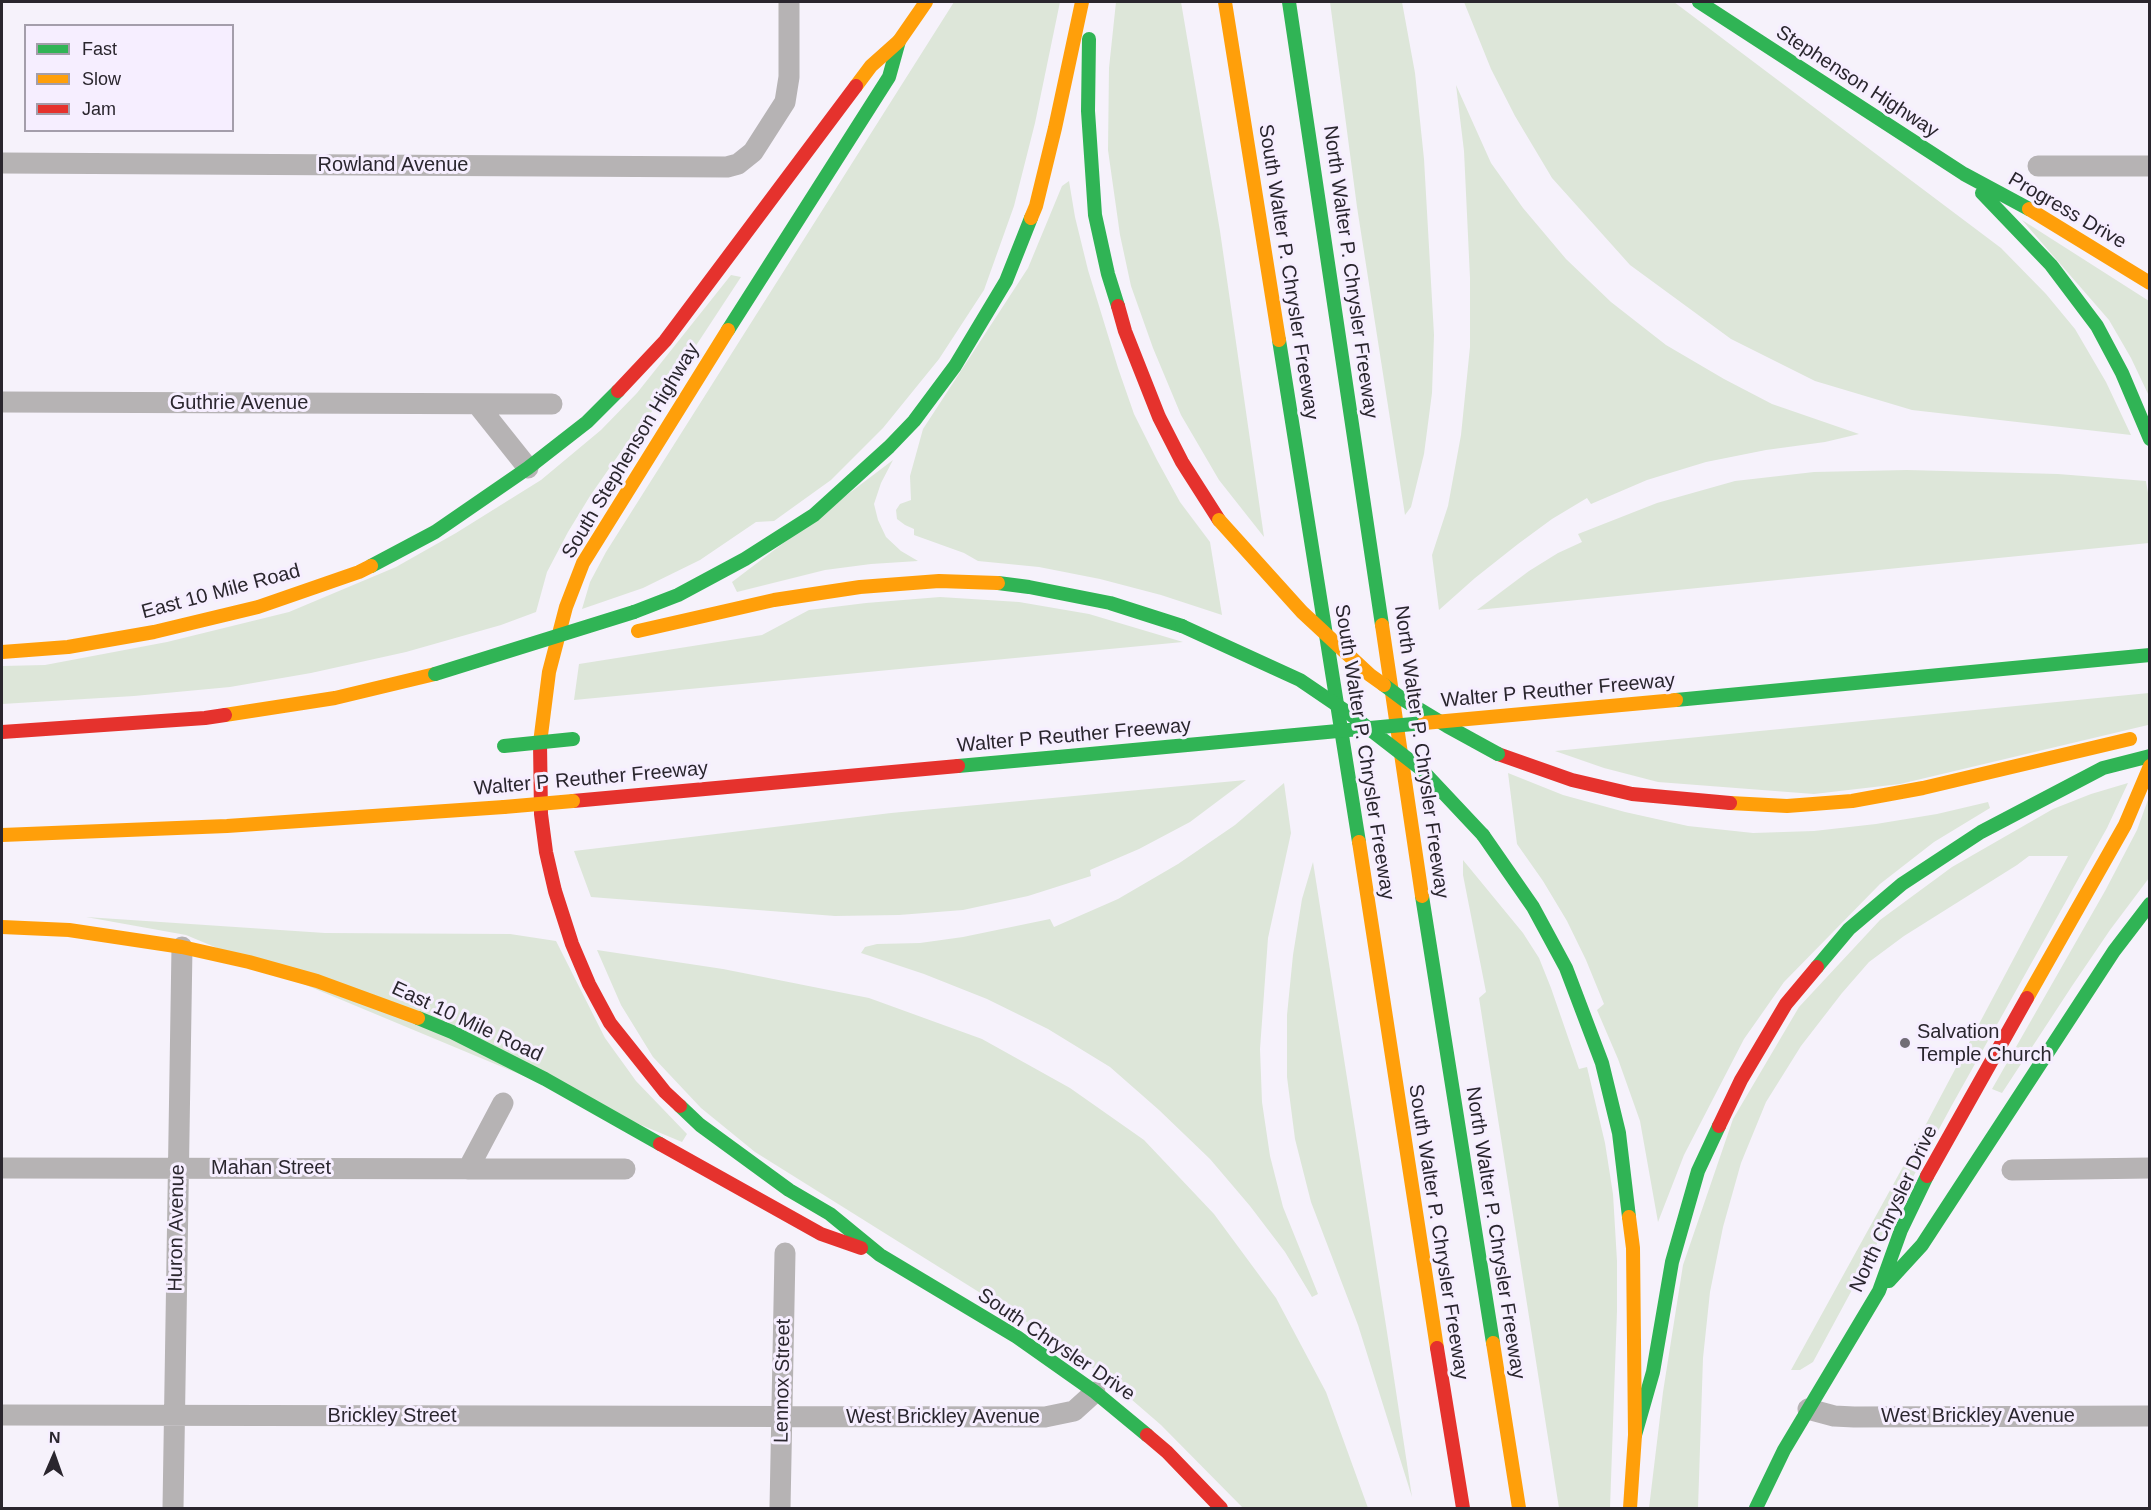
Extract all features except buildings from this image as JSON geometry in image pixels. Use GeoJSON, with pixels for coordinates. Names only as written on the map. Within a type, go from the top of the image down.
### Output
{"type":"FeatureCollection","features":[{"type":"Feature","properties":{"kind":"main road","name":"South Stephenson Highway"},"geometry":{"type":"LineString","coordinates":[[528,468],[587,422],[631,379],[665,341],[871,66],[899,41],[926,2]]}},
{"type":"Feature","properties":{"kind":"main road"},"geometry":{"type":"LineString","coordinates":[[435,674],[634,612],[678,595],[745,559],[814,515],[914,421],[955,366],[1006,280],[1036,206],[1056,128],[1082,2]]}},
{"type":"Feature","properties":{"kind":"main road"},"geometry":{"type":"LineString","coordinates":[[1091,2],[1088,99],[1095,215],[1107,274],[1125,331],[1159,417],[1182,462],[1219,520],[1302,612],[1370,675],[1404,700],[1498,754],[1572,780],[1632,794],[1695,801],[1787,806],[1852,801],[1923,788],[2102,747],[2140,736]]}},
{"type":"Feature","properties":{"kind":"main road","name":"South Walter P. Chrysler Freeway"},"geometry":{"type":"LineString","coordinates":[[1225,2],[1463,1509]]}},
{"type":"Feature","properties":{"kind":"main road","name":"North Walter P. Chrysler Freeway"},"geometry":{"type":"LineString","coordinates":[[1289,2],[1421,883],[1519,1509]]}},
{"type":"Feature","properties":{"kind":"main road"},"geometry":{"type":"LineString","coordinates":[[1297,2],[1300,74]]}},
{"type":"Feature","properties":{"kind":"main road","name":"Stephenson Highway"},"geometry":{"type":"LineString","coordinates":[[1699,2],[1964,174]]}},
{"type":"Feature","properties":{"kind":"main road","name":"South Stephenson Highway"},"geometry":{"type":"LineString","coordinates":[[880,1255],[830,1214],[789,1190],[700,1125],[665,1092],[610,1023],[589,984],[572,944],[555,891],[546,852],[541,814],[540,737],[549,672],[566,607],[583,563],[889,78],[899,41]]}},
{"type":"Feature","properties":{"kind":"main road"},"geometry":{"type":"LineString","coordinates":[[1964,174],[2051,265],[2097,326],[2122,373],[2150,439]]}},
{"type":"Feature","properties":{"kind":"main road","name":"Progress Drive"},"geometry":{"type":"LineString","coordinates":[[1964,174],[2075,235],[2150,283]]}},
{"type":"Feature","properties":{"kind":"main road","name":"East 10 Mile Road"},"geometry":{"type":"LineString","coordinates":[[2,652],[29,652],[68,647],[176,627],[258,607],[359,572],[435,532],[528,468]]}},
{"type":"Feature","properties":{"kind":"main road"},"geometry":{"type":"LineString","coordinates":[[632,633],[774,600],[860,588],[939,581],[986,582],[1029,587],[1110,603],[1182,626],[1300,680],[1350,714],[1421,769],[1483,835],[1533,907],[1566,969],[1602,1063],[1619,1133],[1633,1248],[1635,1435],[1630,1509]]}},
{"type":"Feature","properties":{"kind":"main road"},"geometry":{"type":"LineString","coordinates":[[2,732],[205,718],[335,698],[582,643]]}},
{"type":"Feature","properties":{"kind":"main road","name":"Walter P Reuther Freeway"},"geometry":{"type":"LineString","coordinates":[[2,835],[227,826],[504,807],[2146,655]]}},
{"type":"Feature","properties":{"kind":"main road","name":"Walter P Reuther Freeway"},"geometry":{"type":"LineString","coordinates":[[504,746],[573,739]]}},
{"type":"Feature","properties":{"kind":"main road"},"geometry":{"type":"LineString","coordinates":[[1635,1435],[1653,1372],[1672,1262],[1698,1171],[1742,1080],[1786,1004],[1849,929],[1902,884],[1981,832],[2103,768],[2150,756]]}},
{"type":"Feature","properties":{"kind":"main road","name":"North Chrysler Drive"},"geometry":{"type":"LineString","coordinates":[[1756,1509],[1784,1449],[1879,1291],[1901,1230],[1935,1159],[2125,825],[2150,766]]}},
{"type":"Feature","properties":{"kind":"main road"},"geometry":{"type":"LineString","coordinates":[[1879,1291],[1922,1245],[2114,951],[2147,909]]}},
{"type":"Feature","properties":{"kind":"main road","name":"East 10 Mile Road"},"geometry":{"type":"LineString","coordinates":[[2,927],[69,930],[182,946],[318,981],[383,1004],[452,1032],[545,1079],[821,1234],[880,1255]]}},
{"type":"Feature","properties":{"kind":"main road","name":"South Chrysler Drive"},"geometry":{"type":"LineString","coordinates":[[880,1255],[1017,1337],[1095,1392],[1167,1452],[1221,1509]]}},
{"type":"Feature","properties":{"kind":"street","name":"Rowland Avenue"},"geometry":{"type":"LineString","coordinates":[[2,164],[728,167],[738,164],[753,152],[785,102],[788,88],[789,2]]}},
{"type":"Feature","properties":{"kind":"street"},"geometry":{"type":"LineString","coordinates":[[2038,166],[2150,166]]}},
{"type":"Feature","properties":{"kind":"street","name":"Guthrie Avenue"},"geometry":{"type":"LineString","coordinates":[[2,402],[552,405]]}},
{"type":"Feature","properties":{"kind":"street"},"geometry":{"type":"LineString","coordinates":[[477,404],[528,468]]}},
{"type":"Feature","properties":{"kind":"street","name":"Huron Avenue"},"geometry":{"type":"LineString","coordinates":[[173,1509],[182,946]]}},
{"type":"Feature","properties":{"kind":"street"},"geometry":{"type":"LineString","coordinates":[[468,1169],[503,1103]]}},
{"type":"Feature","properties":{"kind":"street","name":"Mahan Street"},"geometry":{"type":"LineString","coordinates":[[2,1168],[625,1169]]}},
{"type":"Feature","properties":{"kind":"street"},"geometry":{"type":"LineString","coordinates":[[2012,1170],[2150,1168]]}},
{"type":"Feature","properties":{"kind":"street","name":"Lennox Street"},"geometry":{"type":"LineString","coordinates":[[780,1509],[785,1253]]}},
{"type":"Feature","properties":{"kind":"street","name":"West Brickley Avenue"},"geometry":{"type":"LineString","coordinates":[[782,1418],[1045,1417],[1074,1411],[1095,1392]]}},
{"type":"Feature","properties":{"kind":"street","name":"West Brickley Avenue"},"geometry":{"type":"LineString","coordinates":[[1808,1409],[1834,1416],[1854,1417],[2150,1416]]}},
{"type":"Feature","properties":{"kind":"street","name":"Brickley Street"},"geometry":{"type":"LineString","coordinates":[[2,1415],[782,1418]]}},
{"type":"Feature","properties":{"kind":"shaded area"},"geometry":{"type":"Polygon","coordinates":[[[954,2],[1060,2],[1035,123],[1014,206],[984,290],[939,359],[883,428],[831,480],[774,521],[756,522],[700,560],[643,588],[582,609],[590,582],[606,552],[954,2]]]}},
{"type":"Feature","properties":{"kind":"shaded area"},"geometry":{"type":"Polygon","coordinates":[[[1116,2],[1181,2],[1220,231],[1264,537],[1219,480],[1181,415],[1153,348],[1131,286],[1120,235],[1108,150],[1109,68],[1116,2]]]}},
{"type":"Feature","properties":{"kind":"shaded area"},"geometry":{"type":"Polygon","coordinates":[[[1330,2],[1402,2],[1415,73],[1424,159],[1434,335],[1432,393],[1424,454],[1411,507],[1405,515],[1357,207],[1330,2]]]}},
{"type":"Feature","properties":{"kind":"shaded area"},"geometry":{"type":"Polygon","coordinates":[[[1464,2],[1674,2],[2001,248],[2046,294],[2075,329],[2106,382],[2131,435],[1912,410],[1815,381],[1731,339],[1630,265],[1552,178],[1515,116],[1491,69],[1464,2]]]}},
{"type":"Feature","properties":{"kind":"shaded area"},"geometry":{"type":"Polygon","coordinates":[[[1456,85],[1491,163],[1523,208],[1566,259],[1611,302],[1666,345],[1724,379],[1772,404],[1859,434],[1706,462],[1647,480],[1591,504],[1587,498],[1552,519],[1518,544],[1439,610],[1432,555],[1448,506],[1461,435],[1470,347],[1470,278],[1464,151],[1456,85]]]}},
{"type":"Feature","properties":{"kind":"shaded area"},"geometry":{"type":"Polygon","coordinates":[[[1069,181],[1088,270],[1134,414],[1180,502],[1210,542],[1222,615],[1161,595],[1100,579],[1039,567],[978,561],[964,553],[914,535],[914,529],[897,519],[896,510],[900,504],[911,500],[910,476],[923,429],[1028,268],[1062,186],[1069,181]]]}},
{"type":"Feature","properties":{"kind":"shaded area"},"geometry":{"type":"Polygon","coordinates":[[[2022,220],[2149,301],[2149,396],[2109,320],[2022,220]]]}},
{"type":"Feature","properties":{"kind":"shaded area"},"geometry":{"type":"Polygon","coordinates":[[[731,275],[741,277],[657,405],[631,437],[568,532],[547,572],[536,612],[501,625],[406,652],[311,673],[230,687],[134,696],[2,704],[2,666],[45,665],[167,642],[289,612],[396,567],[456,533],[541,480],[601,430],[637,393],[731,275]]]}},
{"type":"Feature","properties":{"kind":"shaded area"},"geometry":{"type":"Polygon","coordinates":[[[893,460],[881,483],[874,504],[886,537],[901,551],[918,561],[825,570],[737,592],[732,582],[893,460]]]}},
{"type":"Feature","properties":{"kind":"shaded area"},"geometry":{"type":"Polygon","coordinates":[[[1907,470],[2058,474],[2146,481],[2149,499],[2149,543],[1477,610],[1529,571],[1558,553],[1582,542],[1578,534],[1657,503],[1735,481],[1814,472],[1907,470]]]}},
{"type":"Feature","properties":{"kind":"shaded area"},"geometry":{"type":"Polygon","coordinates":[[[940,597],[1019,602],[1089,614],[1183,642],[574,700],[579,664],[762,635],[809,610],[940,597]]]}},
{"type":"Feature","properties":{"kind":"shaded area"},"geometry":{"type":"Polygon","coordinates":[[[2149,693],[2148,725],[1900,784],[1814,794],[1658,782],[1604,768],[1555,751],[2149,693]]]}},
{"type":"Feature","properties":{"kind":"shaded area"},"geometry":{"type":"Polygon","coordinates":[[[1508,773],[1563,795],[1625,812],[1688,826],[1753,833],[1814,831],[1876,824],[1937,814],[1988,802],[1990,808],[1934,842],[1880,884],[1784,982],[1744,1039],[1684,1155],[1658,1222],[1640,1121],[1618,1059],[1597,1010],[1604,1004],[1567,921],[1517,844],[1508,773]]]}},
{"type":"Feature","properties":{"kind":"shaded area"},"geometry":{"type":"Polygon","coordinates":[[[1246,780],[1190,822],[1139,849],[1090,870],[1091,876],[1028,896],[963,910],[899,915],[835,916],[591,897],[574,851],[891,813],[1246,780]]]}},
{"type":"Feature","properties":{"kind":"shaded area"},"geometry":{"type":"Polygon","coordinates":[[[1284,783],[1291,833],[1268,938],[1260,1049],[1262,1102],[1270,1156],[1283,1207],[1318,1294],[1312,1297],[1285,1252],[1210,1159],[1110,1067],[1048,1029],[987,999],[924,974],[861,953],[865,947],[877,944],[920,943],[963,937],[1050,919],[1054,927],[1118,899],[1178,864],[1235,825],[1284,783]]]}},
{"type":"Feature","properties":{"kind":"shaded area"},"geometry":{"type":"Polygon","coordinates":[[[2128,783],[2107,828],[1952,1105],[1813,1362],[1800,1370],[1791,1370],[1916,1143],[2068,856],[2029,856],[1904,936],[1869,962],[1801,1046],[1766,1102],[1741,1163],[1723,1227],[1710,1292],[1703,1358],[1698,1508],[1649,1508],[1663,1392],[1683,1265],[1733,1119],[1799,1007],[1880,920],[1952,867],[2053,809],[2128,783]]]}},
{"type":"Feature","properties":{"kind":"shaded area"},"geometry":{"type":"Polygon","coordinates":[[[2149,797],[2149,878],[2110,930],[2002,1093],[1992,1089],[2105,891],[2137,830],[2149,797]]]}},
{"type":"Feature","properties":{"kind":"shaded area"},"geometry":{"type":"Polygon","coordinates":[[[1463,860],[1523,933],[1539,958],[1579,1069],[1587,1067],[1605,1143],[1613,1194],[1617,1261],[1610,1508],[1559,1508],[1479,998],[1486,992],[1463,875],[1463,860]]]}},
{"type":"Feature","properties":{"kind":"shaded area"},"geometry":{"type":"Polygon","coordinates":[[[1313,862],[1412,1497],[1358,1325],[1311,1202],[1295,1139],[1287,1077],[1287,1015],[1302,899],[1313,862]]]}},
{"type":"Feature","properties":{"kind":"shaded area"},"geometry":{"type":"Polygon","coordinates":[[[86,917],[325,933],[510,934],[556,941],[605,1038],[636,1081],[687,1134],[682,1142],[186,935],[86,917]]]}},
{"type":"Feature","properties":{"kind":"shaded area"},"geometry":{"type":"Polygon","coordinates":[[[597,950],[723,969],[869,998],[982,1039],[1070,1088],[1144,1140],[1214,1214],[1276,1298],[1326,1392],[1368,1508],[1243,1508],[1161,1425],[1109,1380],[1054,1339],[755,1152],[701,1108],[653,1057],[621,1005],[597,950]]]}},
{"type":"Feature","properties":{"kind":"traffic: fast"},"geometry":{"type":"LineString","coordinates":[[1289,2],[1382,625]]}},
{"type":"Feature","properties":{"kind":"traffic: fast"},"geometry":{"type":"LineString","coordinates":[[1699,2],[1964,174],[2029,209]]}},
{"type":"Feature","properties":{"kind":"traffic: fast"},"geometry":{"type":"LineString","coordinates":[[1089,39],[1088,111],[1095,215],[1108,274],[1118,306]]}},
{"type":"Feature","properties":{"kind":"traffic: fast"},"geometry":{"type":"LineString","coordinates":[[728,330],[889,77],[899,41]]}},
{"type":"Feature","properties":{"kind":"traffic: fast"},"geometry":{"type":"LineString","coordinates":[[1982,193],[2051,265],[2097,326],[2122,373],[2150,439]]}},
{"type":"Feature","properties":{"kind":"traffic: fast"},"geometry":{"type":"LineString","coordinates":[[634,612],[678,595],[745,559],[814,515],[889,447],[914,421],[955,366],[1006,281],[1031,218]]}},
{"type":"Feature","properties":{"kind":"traffic: fast"},"geometry":{"type":"LineString","coordinates":[[1279,340],[1359,842]]}},
{"type":"Feature","properties":{"kind":"traffic: fast"},"geometry":{"type":"LineString","coordinates":[[371,566],[435,532],[528,468],[587,422],[618,391]]}},
{"type":"Feature","properties":{"kind":"traffic: fast"},"geometry":{"type":"LineString","coordinates":[[998,583],[1110,603],[1182,626]]}},
{"type":"Feature","properties":{"kind":"traffic: fast"},"geometry":{"type":"LineString","coordinates":[[435,674],[634,612]]}},
{"type":"Feature","properties":{"kind":"traffic: fast"},"geometry":{"type":"LineString","coordinates":[[1182,626],[1300,680],[1350,714],[1421,769],[1483,835]]}},
{"type":"Feature","properties":{"kind":"traffic: fast"},"geometry":{"type":"LineString","coordinates":[[1676,700],[2150,655]]}},
{"type":"Feature","properties":{"kind":"traffic: fast"},"geometry":{"type":"LineString","coordinates":[[1384,685],[1404,700],[1498,754]]}},
{"type":"Feature","properties":{"kind":"traffic: fast"},"geometry":{"type":"LineString","coordinates":[[1058,757],[1424,723]]}},
{"type":"Feature","properties":{"kind":"traffic: fast"},"geometry":{"type":"LineString","coordinates":[[504,746],[573,739]]}},
{"type":"Feature","properties":{"kind":"traffic: fast"},"geometry":{"type":"LineString","coordinates":[[1817,967],[1849,929],[1902,884],[1981,832],[2103,768],[2150,756]]}},
{"type":"Feature","properties":{"kind":"traffic: fast"},"geometry":{"type":"LineString","coordinates":[[958,766],[1058,757]]}},
{"type":"Feature","properties":{"kind":"traffic: fast"},"geometry":{"type":"LineString","coordinates":[[1483,835],[1533,907],[1566,968],[1602,1063],[1619,1133],[1629,1217]]}},
{"type":"Feature","properties":{"kind":"traffic: fast"},"geometry":{"type":"LineString","coordinates":[[1422,896],[1493,1343]]}},
{"type":"Feature","properties":{"kind":"traffic: fast"},"geometry":{"type":"LineString","coordinates":[[1889,1281],[1922,1245],[2114,951],[2150,904]]}},
{"type":"Feature","properties":{"kind":"traffic: fast"},"geometry":{"type":"LineString","coordinates":[[418,1018],[452,1032],[545,1079],[660,1144]]}},
{"type":"Feature","properties":{"kind":"traffic: fast"},"geometry":{"type":"LineString","coordinates":[[680,1106],[700,1125],[789,1190],[830,1214],[880,1255],[1017,1337],[1095,1392],[1147,1435]]}},
{"type":"Feature","properties":{"kind":"traffic: fast"},"geometry":{"type":"LineString","coordinates":[[1635,1435],[1653,1372],[1672,1262],[1698,1171],[1719,1126]]}},
{"type":"Feature","properties":{"kind":"traffic: fast"},"geometry":{"type":"LineString","coordinates":[[1756,1508],[1784,1450],[1879,1291],[1901,1230],[1927,1176]]}},
{"type":"Feature","properties":{"kind":"traffic: slow"},"geometry":{"type":"LineString","coordinates":[[856,86],[871,66],[899,41],[926,2]]}},
{"type":"Feature","properties":{"kind":"traffic: slow"},"geometry":{"type":"LineString","coordinates":[[1031,218],[1055,128],[1082,2]]}},
{"type":"Feature","properties":{"kind":"traffic: slow"},"geometry":{"type":"LineString","coordinates":[[1225,2],[1279,340]]}},
{"type":"Feature","properties":{"kind":"traffic: slow"},"geometry":{"type":"LineString","coordinates":[[2029,209],[2150,283]]}},
{"type":"Feature","properties":{"kind":"traffic: slow"},"geometry":{"type":"LineString","coordinates":[[540,743],[549,672],[566,607],[583,563],[728,330]]}},
{"type":"Feature","properties":{"kind":"traffic: slow"},"geometry":{"type":"LineString","coordinates":[[1219,520],[1302,612],[1370,675],[1384,685]]}},
{"type":"Feature","properties":{"kind":"traffic: slow"},"geometry":{"type":"LineString","coordinates":[[2,652],[68,647],[154,632],[258,607],[371,566]]}},
{"type":"Feature","properties":{"kind":"traffic: slow"},"geometry":{"type":"LineString","coordinates":[[638,631],[774,600],[860,587],[939,581],[998,583]]}},
{"type":"Feature","properties":{"kind":"traffic: slow"},"geometry":{"type":"LineString","coordinates":[[1382,625],[1422,896]]}},
{"type":"Feature","properties":{"kind":"traffic: slow"},"geometry":{"type":"LineString","coordinates":[[225,715],[335,698],[435,674]]}},
{"type":"Feature","properties":{"kind":"traffic: slow"},"geometry":{"type":"LineString","coordinates":[[1424,723],[1676,700]]}},
{"type":"Feature","properties":{"kind":"traffic: slow"},"geometry":{"type":"LineString","coordinates":[[1730,803],[1787,806],[1852,801],[1923,788],[2130,739]]}},
{"type":"Feature","properties":{"kind":"traffic: slow"},"geometry":{"type":"LineString","coordinates":[[2027,998],[2125,825],[2150,766]]}},
{"type":"Feature","properties":{"kind":"traffic: slow"},"geometry":{"type":"LineString","coordinates":[[504,807],[573,801]]}},
{"type":"Feature","properties":{"kind":"traffic: slow"},"geometry":{"type":"LineString","coordinates":[[2,835],[227,826],[504,807]]}},
{"type":"Feature","properties":{"kind":"traffic: slow"},"geometry":{"type":"LineString","coordinates":[[1359,842],[1437,1348]]}},
{"type":"Feature","properties":{"kind":"traffic: slow"},"geometry":{"type":"LineString","coordinates":[[2,927],[69,930],[182,947],[249,962],[317,981],[418,1018]]}},
{"type":"Feature","properties":{"kind":"traffic: slow"},"geometry":{"type":"LineString","coordinates":[[1629,1217],[1633,1248],[1635,1435],[1630,1508]]}},
{"type":"Feature","properties":{"kind":"traffic: slow"},"geometry":{"type":"LineString","coordinates":[[1493,1343],[1519,1508]]}},
{"type":"Feature","properties":{"kind":"traffic: jam"},"geometry":{"type":"LineString","coordinates":[[618,391],[665,341],[856,86]]}},
{"type":"Feature","properties":{"kind":"traffic: jam"},"geometry":{"type":"LineString","coordinates":[[1118,306],[1125,331],[1159,417],[1182,462],[1219,520]]}},
{"type":"Feature","properties":{"kind":"traffic: jam"},"geometry":{"type":"LineString","coordinates":[[2,732],[225,715]]}},
{"type":"Feature","properties":{"kind":"traffic: jam"},"geometry":{"type":"LineString","coordinates":[[540,743],[541,814],[546,852],[555,891],[572,944],[589,984],[610,1023],[665,1092],[680,1106]]}},
{"type":"Feature","properties":{"kind":"traffic: jam"},"geometry":{"type":"LineString","coordinates":[[1498,754],[1572,780],[1632,794],[1730,803]]}},
{"type":"Feature","properties":{"kind":"traffic: jam"},"geometry":{"type":"LineString","coordinates":[[573,801],[958,766]]}},
{"type":"Feature","properties":{"kind":"traffic: jam"},"geometry":{"type":"LineString","coordinates":[[1719,1126],[1741,1080],[1786,1004],[1817,967]]}},
{"type":"Feature","properties":{"kind":"traffic: jam"},"geometry":{"type":"LineString","coordinates":[[1927,1176],[2027,998]]}},
{"type":"Feature","properties":{"kind":"traffic: jam"},"geometry":{"type":"LineString","coordinates":[[660,1144],[821,1234],[861,1248]]}},
{"type":"Feature","properties":{"kind":"traffic: jam"},"geometry":{"type":"LineString","coordinates":[[1437,1348],[1463,1508]]}},
{"type":"Feature","properties":{"kind":"traffic: jam"},"geometry":{"type":"LineString","coordinates":[[1147,1435],[1167,1452],[1221,1508]]}},
{"type":"Feature","properties":{"kind":"place","name":"Salvation Temple Church"},"geometry":{"type":"Point","coordinates":[1905,1043]}}]}
